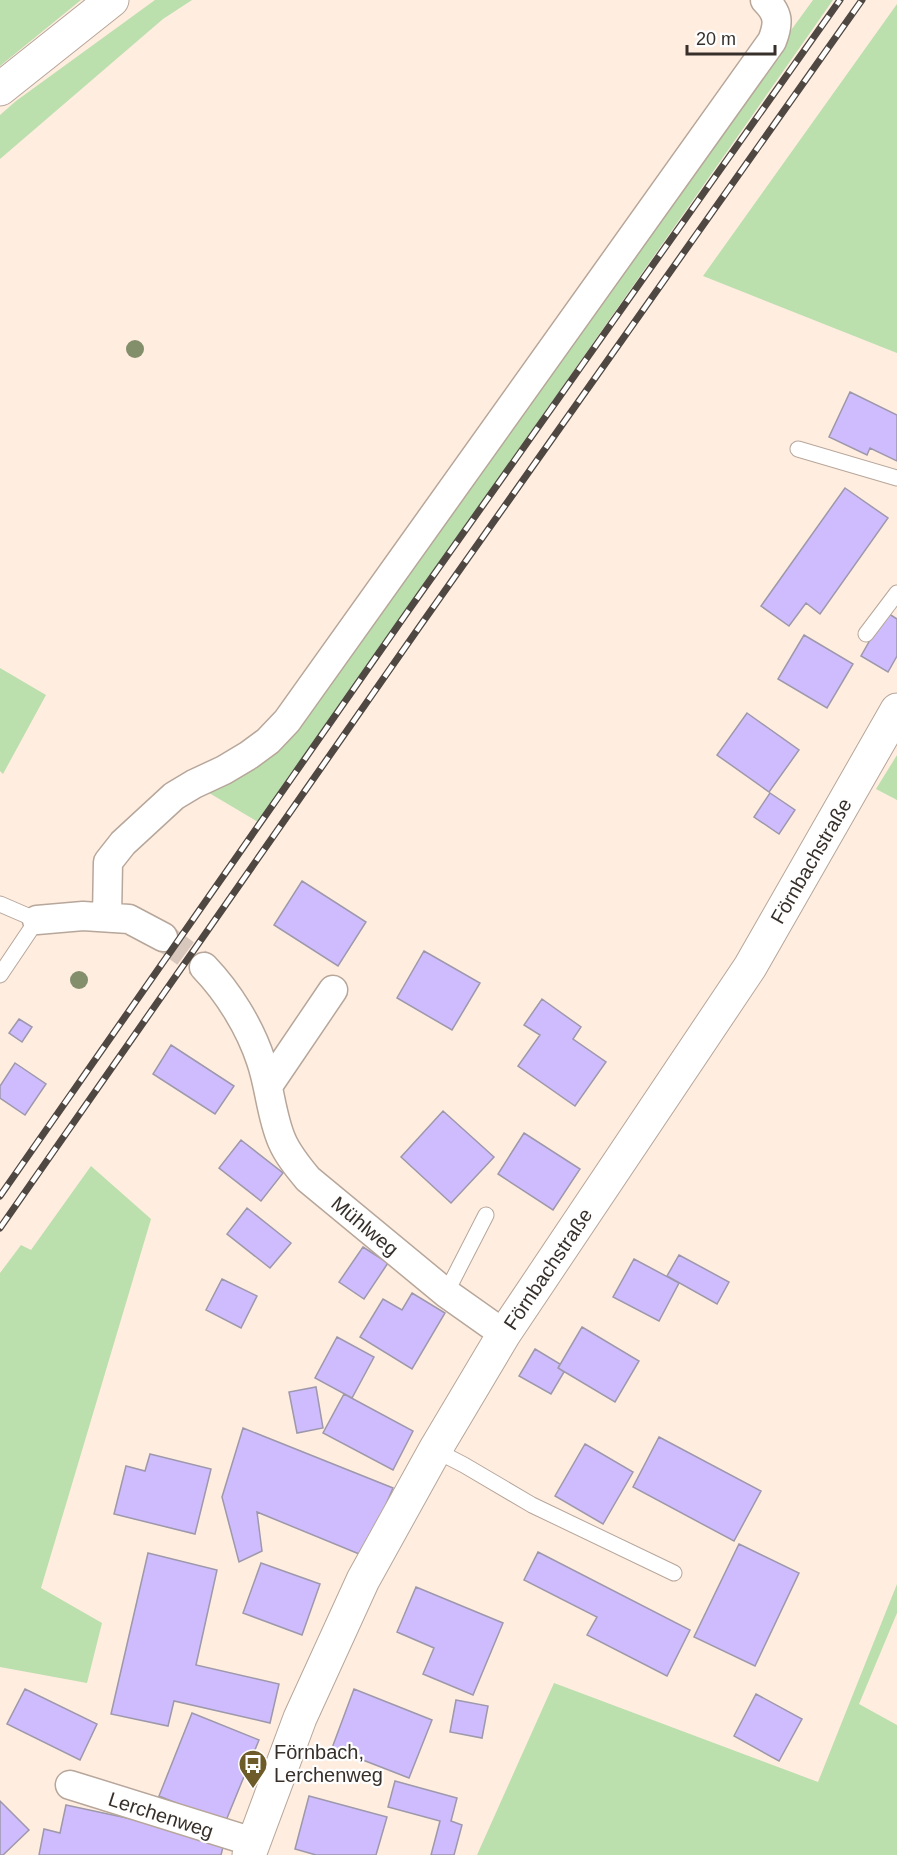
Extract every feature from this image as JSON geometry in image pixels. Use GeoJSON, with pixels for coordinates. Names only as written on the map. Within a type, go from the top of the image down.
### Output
{"type":"FeatureCollection","features":[{"type":"Feature","properties":{"kind":"street"},"geometry":{"type":"LineString","coordinates":[[0,89],[112,0]]}},
{"type":"Feature","properties":{"kind":"street"},"geometry":{"type":"LineString","coordinates":[[107,917],[108,862],[123,843],[174,796],[224,770],[268,741],[293,711],[772,41],[778,26],[776,13],[765,0]]}},
{"type":"Feature","properties":{"kind":"street","name":"Förnbachstraße"},"geometry":{"type":"LineString","coordinates":[[251,1849],[300,1718],[358,1590],[435,1450],[504,1334],[750,967],[897,710]]}},
{"type":"Feature","properties":{"kind":"street"},"geometry":{"type":"LineString","coordinates":[[37,920],[83,916],[107,917],[129,920],[163,937]]}},
{"type":"Feature","properties":{"kind":"street","name":"Mühlweg"},"geometry":{"type":"LineString","coordinates":[[204,967],[219,982],[248,1031],[261,1059],[275,1122],[293,1161],[308,1179],[446,1293],[504,1334]]}},
{"type":"Feature","properties":{"kind":"street"},"geometry":{"type":"LineString","coordinates":[[268,1086],[333,990]]}},
{"type":"Feature","properties":{"kind":"street","name":"Lerchenweg"},"geometry":{"type":"LineString","coordinates":[[70,1785],[251,1849]]}},
{"type":"Feature","properties":{"kind":"lane"},"geometry":{"type":"LineString","coordinates":[[798,450],[897,478]]}},
{"type":"Feature","properties":{"kind":"lane"},"geometry":{"type":"LineString","coordinates":[[866,634],[897,593]]}},
{"type":"Feature","properties":{"kind":"lane"},"geometry":{"type":"LineString","coordinates":[[0,904],[37,920],[0,975]]}},
{"type":"Feature","properties":{"kind":"lane"},"geometry":{"type":"LineString","coordinates":[[446,1293],[486,1215]]}},
{"type":"Feature","properties":{"kind":"lane"},"geometry":{"type":"LineString","coordinates":[[435,1450],[532,1505],[674,1573]]}},
{"type":"Feature","properties":{"kind":"green space"},"geometry":{"type":"Polygon","coordinates":[[[0,0],[81,0],[0,66],[0,0]]]}},
{"type":"Feature","properties":{"kind":"green space"},"geometry":{"type":"Polygon","coordinates":[[[155,0],[192,0],[163,19],[0,159],[0,115],[155,0]]]}},
{"type":"Feature","properties":{"kind":"green space"},"geometry":{"type":"Polygon","coordinates":[[[813,0],[833,0],[258,822],[194,784],[287,721],[813,0]]]}},
{"type":"Feature","properties":{"kind":"green space"},"geometry":{"type":"Polygon","coordinates":[[[897,4],[897,353],[703,276],[897,4]]]}},
{"type":"Feature","properties":{"kind":"green space"},"geometry":{"type":"Polygon","coordinates":[[[0,668],[46,695],[3,774],[0,771],[0,668]]]}},
{"type":"Feature","properties":{"kind":"green space"},"geometry":{"type":"Polygon","coordinates":[[[897,755],[897,800],[876,789],[897,755]]]}},
{"type":"Feature","properties":{"kind":"green space"},"geometry":{"type":"Polygon","coordinates":[[[91,1166],[151,1219],[41,1588],[102,1623],[87,1683],[0,1667],[0,1273],[21,1245],[31,1250],[91,1166]]]}},
{"type":"Feature","properties":{"kind":"green space"},"geometry":{"type":"Polygon","coordinates":[[[897,1584],[897,1613],[859,1704],[897,1725],[897,1855],[477,1855],[554,1683],[818,1782],[897,1584]]]}},
{"type":"Feature","properties":{"kind":"building"},"geometry":{"type":"Polygon","coordinates":[[[850,392],[897,415],[897,461],[870,448],[867,455],[829,437],[850,392]]]}},
{"type":"Feature","properties":{"kind":"building"},"geometry":{"type":"Polygon","coordinates":[[[845,488],[888,518],[820,614],[806,603],[789,626],[761,606],[845,488]]]}},
{"type":"Feature","properties":{"kind":"building"},"geometry":{"type":"Polygon","coordinates":[[[886,612],[897,619],[897,656],[888,672],[861,656],[886,612]]]}},
{"type":"Feature","properties":{"kind":"building"},"geometry":{"type":"Polygon","coordinates":[[[804,635],[853,664],[827,708],[778,679],[804,635]]]}},
{"type":"Feature","properties":{"kind":"building"},"geometry":{"type":"Polygon","coordinates":[[[747,713],[799,750],[769,792],[717,755],[747,713]]]}},
{"type":"Feature","properties":{"kind":"building"},"geometry":{"type":"Polygon","coordinates":[[[770,793],[795,810],[779,834],[754,817],[770,793]]]}},
{"type":"Feature","properties":{"kind":"building"},"geometry":{"type":"Polygon","coordinates":[[[302,881],[366,922],[338,966],[274,925],[302,881]]]}},
{"type":"Feature","properties":{"kind":"building"},"geometry":{"type":"Polygon","coordinates":[[[424,951],[480,983],[452,1030],[397,998],[424,951]]]}},
{"type":"Feature","properties":{"kind":"building"},"geometry":{"type":"Polygon","coordinates":[[[542,999],[581,1027],[573,1039],[606,1062],[575,1106],[518,1066],[540,1035],[524,1025],[542,999]]]}},
{"type":"Feature","properties":{"kind":"building"},"geometry":{"type":"Polygon","coordinates":[[[19,1019],[32,1027],[22,1042],[9,1033],[19,1019]]]}},
{"type":"Feature","properties":{"kind":"building"},"geometry":{"type":"Polygon","coordinates":[[[171,1045],[234,1086],[215,1114],[153,1074],[171,1045]]]}},
{"type":"Feature","properties":{"kind":"building"},"geometry":{"type":"Polygon","coordinates":[[[15,1063],[46,1084],[25,1115],[0,1098],[0,1086],[15,1063]]]}},
{"type":"Feature","properties":{"kind":"building"},"geometry":{"type":"Polygon","coordinates":[[[443,1111],[494,1157],[451,1203],[401,1157],[443,1111]]]}},
{"type":"Feature","properties":{"kind":"building"},"geometry":{"type":"Polygon","coordinates":[[[524,1133],[580,1169],[553,1210],[498,1174],[524,1133]]]}},
{"type":"Feature","properties":{"kind":"building"},"geometry":{"type":"Polygon","coordinates":[[[241,1140],[283,1173],[261,1201],[219,1168],[241,1140]]]}},
{"type":"Feature","properties":{"kind":"building"},"geometry":{"type":"Polygon","coordinates":[[[247,1208],[291,1243],[270,1268],[227,1234],[247,1208]]]}},
{"type":"Feature","properties":{"kind":"building"},"geometry":{"type":"Polygon","coordinates":[[[363,1247],[388,1263],[364,1299],[339,1282],[363,1247]]]}},
{"type":"Feature","properties":{"kind":"building"},"geometry":{"type":"Polygon","coordinates":[[[679,1255],[729,1282],[717,1304],[667,1276],[679,1255]]]}},
{"type":"Feature","properties":{"kind":"building"},"geometry":{"type":"Polygon","coordinates":[[[634,1259],[679,1283],[659,1321],[613,1297],[634,1259]]]}},
{"type":"Feature","properties":{"kind":"building"},"geometry":{"type":"Polygon","coordinates":[[[222,1279],[257,1296],[241,1328],[206,1310],[222,1279]]]}},
{"type":"Feature","properties":{"kind":"building"},"geometry":{"type":"Polygon","coordinates":[[[412,1293],[445,1313],[412,1369],[360,1337],[383,1299],[402,1310],[412,1293]]]}},
{"type":"Feature","properties":{"kind":"building"},"geometry":{"type":"Polygon","coordinates":[[[582,1327],[639,1361],[615,1402],[558,1368],[582,1327]]]}},
{"type":"Feature","properties":{"kind":"building"},"geometry":{"type":"Polygon","coordinates":[[[337,1337],[374,1357],[352,1398],[315,1378],[337,1337]]]}},
{"type":"Feature","properties":{"kind":"building"},"geometry":{"type":"Polygon","coordinates":[[[535,1349],[560,1364],[558,1368],[564,1372],[551,1394],[519,1376],[535,1349]]]}},
{"type":"Feature","properties":{"kind":"building"},"geometry":{"type":"Polygon","coordinates":[[[316,1387],[323,1428],[297,1433],[289,1392],[316,1387]]]}},
{"type":"Feature","properties":{"kind":"building"},"geometry":{"type":"Polygon","coordinates":[[[344,1394],[413,1431],[393,1470],[323,1433],[344,1394]]]}},
{"type":"Feature","properties":{"kind":"building"},"geometry":{"type":"Polygon","coordinates":[[[243,1428],[393,1488],[364,1556],[257,1512],[262,1551],[239,1562],[222,1497],[243,1428]]]}},
{"type":"Feature","properties":{"kind":"building"},"geometry":{"type":"Polygon","coordinates":[[[659,1437],[761,1491],[734,1541],[633,1487],[659,1437]]]}},
{"type":"Feature","properties":{"kind":"building"},"geometry":{"type":"Polygon","coordinates":[[[585,1444],[633,1472],[603,1524],[555,1496],[585,1444]]]}},
{"type":"Feature","properties":{"kind":"building"},"geometry":{"type":"Polygon","coordinates":[[[150,1454],[211,1469],[195,1534],[114,1514],[126,1466],[145,1471],[150,1454]]]}},
{"type":"Feature","properties":{"kind":"building"},"geometry":{"type":"Polygon","coordinates":[[[739,1544],[799,1573],[755,1666],[694,1637],[739,1544]]]}},
{"type":"Feature","properties":{"kind":"building"},"geometry":{"type":"Polygon","coordinates":[[[538,1552],[690,1630],[667,1676],[587,1635],[597,1617],[524,1580],[538,1552]]]}},
{"type":"Feature","properties":{"kind":"building"},"geometry":{"type":"Polygon","coordinates":[[[148,1553],[217,1570],[196,1665],[279,1684],[270,1723],[174,1701],[168,1726],[111,1714],[148,1553]]]}},
{"type":"Feature","properties":{"kind":"building"},"geometry":{"type":"Polygon","coordinates":[[[261,1563],[320,1584],[302,1635],[243,1613],[261,1563]]]}},
{"type":"Feature","properties":{"kind":"building"},"geometry":{"type":"Polygon","coordinates":[[[416,1587],[503,1623],[473,1695],[423,1674],[434,1648],[397,1632],[416,1587]]]}},
{"type":"Feature","properties":{"kind":"building"},"geometry":{"type":"Polygon","coordinates":[[[25,1689],[97,1724],[80,1760],[7,1724],[25,1689]]]}},
{"type":"Feature","properties":{"kind":"building"},"geometry":{"type":"Polygon","coordinates":[[[354,1689],[432,1720],[409,1778],[332,1748],[354,1689]]]}},
{"type":"Feature","properties":{"kind":"building"},"geometry":{"type":"Polygon","coordinates":[[[756,1694],[802,1719],[779,1761],[734,1736],[756,1694]]]}},
{"type":"Feature","properties":{"kind":"building"},"geometry":{"type":"Polygon","coordinates":[[[456,1700],[488,1706],[482,1738],[450,1732],[456,1700]]]}},
{"type":"Feature","properties":{"kind":"building"},"geometry":{"type":"Polygon","coordinates":[[[192,1713],[259,1740],[225,1823],[159,1796],[192,1713]]]}},
{"type":"Feature","properties":{"kind":"building"},"geometry":{"type":"Polygon","coordinates":[[[395,1781],[457,1798],[451,1821],[462,1825],[454,1855],[431,1855],[440,1821],[388,1807],[395,1781]]]}},
{"type":"Feature","properties":{"kind":"building"},"geometry":{"type":"Polygon","coordinates":[[[309,1796],[387,1817],[376,1855],[316,1855],[295,1849],[309,1796]]]}},
{"type":"Feature","properties":{"kind":"building"},"geometry":{"type":"Polygon","coordinates":[[[0,1801],[29,1830],[3,1855],[0,1855],[0,1801]]]}},
{"type":"Feature","properties":{"kind":"building"},"geometry":{"type":"Polygon","coordinates":[[[66,1805],[225,1839],[221,1855],[39,1855],[44,1829],[60,1833],[66,1805]]]}},
{"type":"Feature","properties":{"kind":"tunnel"},"geometry":{"type":"LineString","coordinates":[[163,937],[204,967]]}},
{"type":"Feature","properties":{"kind":"railway"},"geometry":{"type":"LineString","coordinates":[[0,1196],[406,614],[840,0]]}},
{"type":"Feature","properties":{"kind":"railway"},"geometry":{"type":"LineString","coordinates":[[0,1228],[420,626],[862,0]]}},
{"type":"Feature","properties":{"kind":"place","name":"Förnbach, Lerchenweg"},"geometry":{"type":"Point","coordinates":[253,1790]}}]}
